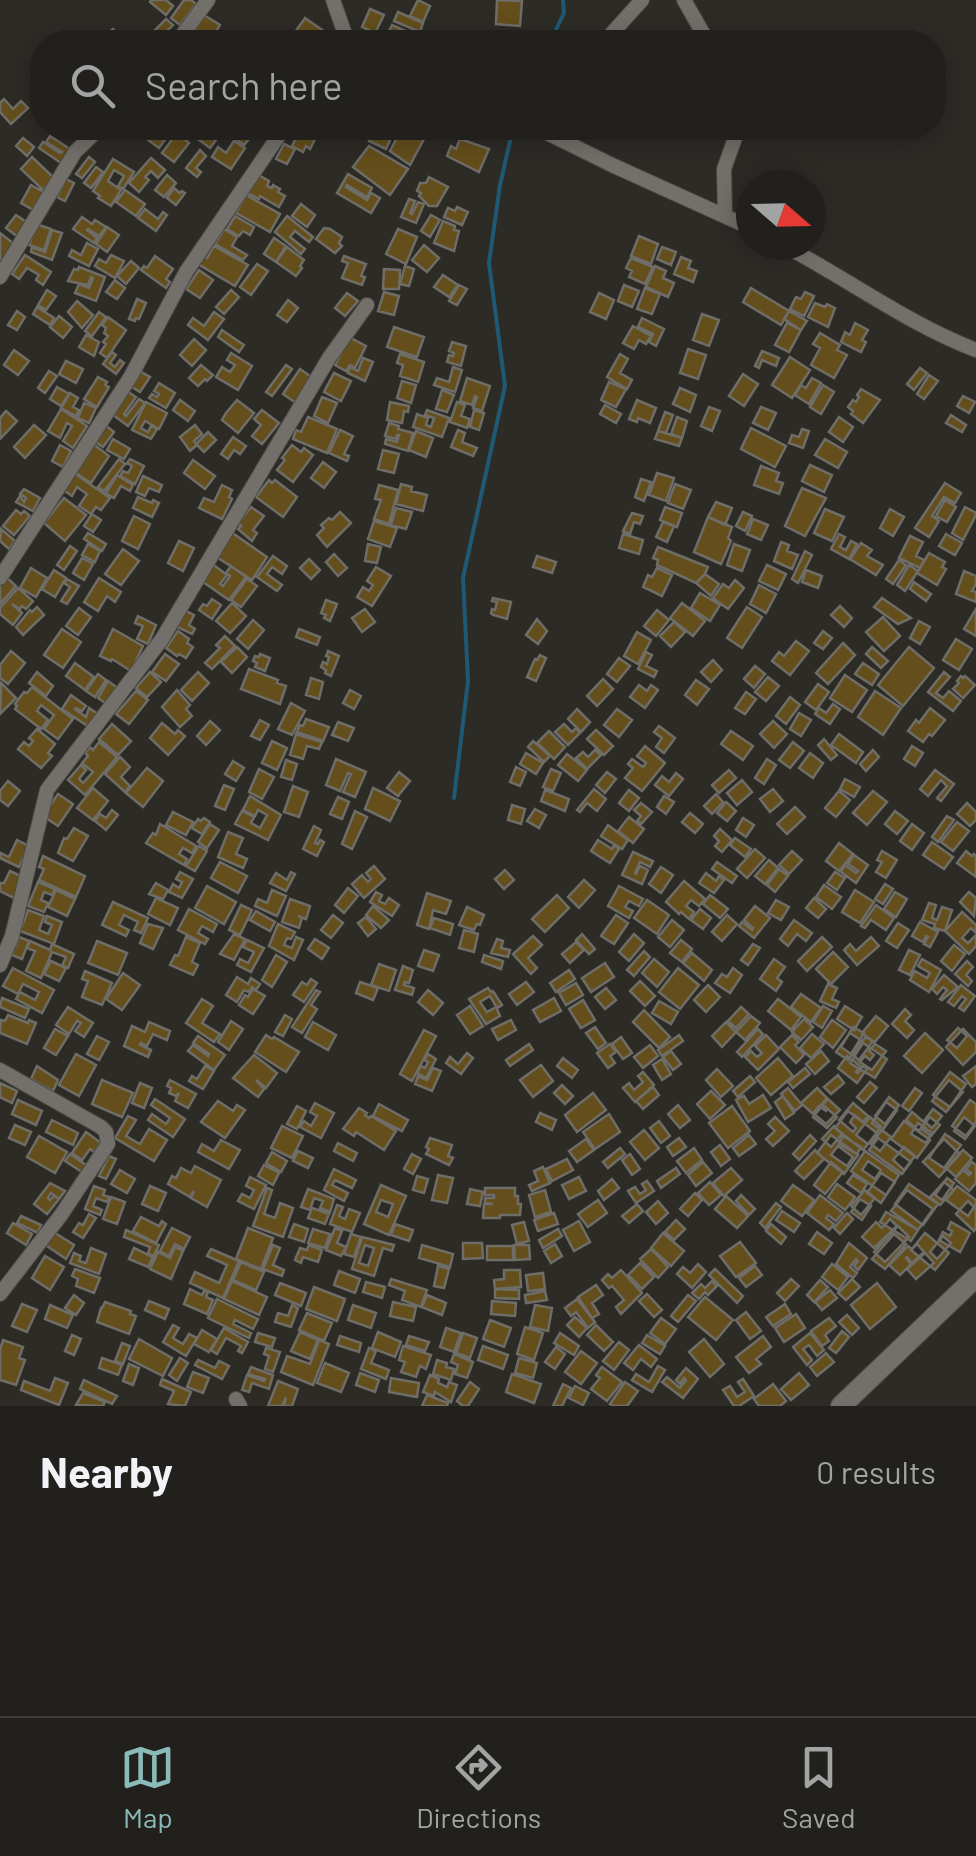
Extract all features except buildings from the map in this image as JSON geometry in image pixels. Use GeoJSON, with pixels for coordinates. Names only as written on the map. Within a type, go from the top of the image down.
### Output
{"type":"FeatureCollection","features":[{"type":"Feature","properties":{"kind":"street"},"geometry":{"type":"LineString","coordinates":[[186,30],[208,0]]}},
{"type":"Feature","properties":{"kind":"street"},"geometry":{"type":"LineString","coordinates":[[333,0],[344,30]]}},
{"type":"Feature","properties":{"kind":"street"},"geometry":{"type":"LineString","coordinates":[[615,30],[642,0]]}},
{"type":"Feature","properties":{"kind":"street"},"geometry":{"type":"LineString","coordinates":[[684,0],[701,30]]}},
{"type":"Feature","properties":{"kind":"street"},"geometry":{"type":"LineString","coordinates":[[0,278],[75,152],[88,140]]}},
{"type":"Feature","properties":{"kind":"street"},"geometry":{"type":"LineString","coordinates":[[0,578],[131,376],[186,272],[276,140]]}},
{"type":"Feature","properties":{"kind":"street"},"geometry":{"type":"LineString","coordinates":[[563,140],[736,220]]}},
{"type":"Feature","properties":{"kind":"street"},"geometry":{"type":"LineString","coordinates":[[725,214],[724,170],[734,140]]}},
{"type":"Feature","properties":{"kind":"street"},"geometry":{"type":"LineString","coordinates":[[811,260],[940,336],[976,350]]}},
{"type":"Feature","properties":{"kind":"street"},"geometry":{"type":"LineString","coordinates":[[0,965],[12,936],[46,790],[162,639],[329,358],[368,305]]}},
{"type":"Feature","properties":{"kind":"street"},"geometry":{"type":"LineString","coordinates":[[0,1070],[102,1126],[108,1144],[62,1215],[0,1294]]}},
{"type":"Feature","properties":{"kind":"street"},"geometry":{"type":"LineString","coordinates":[[841,1406],[976,1277]]}},
{"type":"Feature","properties":{"kind":"waterway"},"geometry":{"type":"LineString","coordinates":[[556,30],[564,13],[563,0]]}},
{"type":"Feature","properties":{"kind":"waterway"},"geometry":{"type":"LineString","coordinates":[[454,798],[468,681],[463,578],[505,386],[489,263],[510,140]]}}]}
